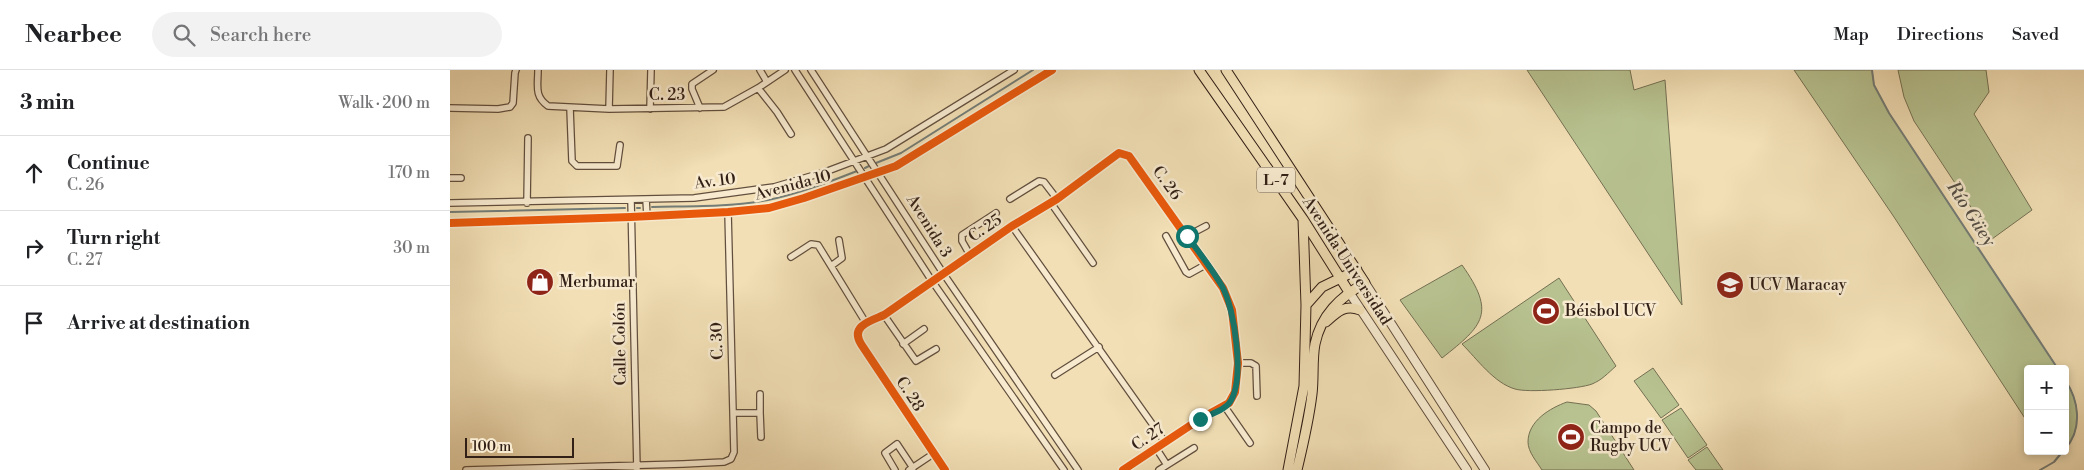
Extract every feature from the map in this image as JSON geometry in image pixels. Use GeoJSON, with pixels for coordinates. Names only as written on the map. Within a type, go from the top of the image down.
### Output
{"type":"FeatureCollection","features":[{"type":"Feature","properties":{"kind":"main road","name":"Avenida Universidad"},"geometry":{"type":"LineString","coordinates":[[1199,70],[1303,219],[1349,292]]}},
{"type":"Feature","properties":{"kind":"main road","name":"Avenida Universidad"},"geometry":{"type":"LineString","coordinates":[[1226,70],[1365,284]]}},
{"type":"Feature","properties":{"kind":"main road"},"geometry":{"type":"LineString","coordinates":[[1288,470],[1304,386],[1306,306],[1303,219]]}},
{"type":"Feature","properties":{"kind":"main road"},"geometry":{"type":"LineString","coordinates":[[1306,306],[1322,287],[1357,270]]}},
{"type":"Feature","properties":{"kind":"main road"},"geometry":{"type":"LineString","coordinates":[[1297,470],[1312,394],[1315,344],[1332,308],[1349,292],[1365,284]]}},
{"type":"Feature","properties":{"kind":"main road"},"geometry":{"type":"LineString","coordinates":[[1321,328],[1341,309],[1350,306],[1360,310]]}},
{"type":"Feature","properties":{"kind":"street"},"geometry":{"type":"LineString","coordinates":[[450,108],[510,108],[513,103],[516,70]]}},
{"type":"Feature","properties":{"kind":"street","name":"C. 23"},"geometry":{"type":"LineString","coordinates":[[538,70],[538,94],[541,101],[548,106],[609,109],[724,106],[758,88],[785,70]]}},
{"type":"Feature","properties":{"kind":"street"},"geometry":{"type":"LineString","coordinates":[[609,109],[610,70]]}},
{"type":"Feature","properties":{"kind":"street"},"geometry":{"type":"LineString","coordinates":[[650,108],[651,70]]}},
{"type":"Feature","properties":{"kind":"street"},"geometry":{"type":"LineString","coordinates":[[700,108],[692,89],[692,84],[713,70]]}},
{"type":"Feature","properties":{"kind":"street"},"geometry":{"type":"LineString","coordinates":[[760,70],[767,82]]}},
{"type":"Feature","properties":{"kind":"street","name":"Avenida 3"},"geometry":{"type":"LineString","coordinates":[[795,70],[867,178],[932,281],[1064,470]]}},
{"type":"Feature","properties":{"kind":"street","name":"Avenida 3"},"geometry":{"type":"LineString","coordinates":[[811,70],[943,273],[1078,470]]}},
{"type":"Feature","properties":{"kind":"street","name":"Av. 10"},"geometry":{"type":"LineString","coordinates":[[450,204],[694,198],[774,188],[825,172],[886,149],[1014,70]]}},
{"type":"Feature","properties":{"kind":"street","name":"Avenida 10"},"geometry":{"type":"LineString","coordinates":[[450,223],[632,217],[768,208],[867,178],[896,166],[1052,70]]}},
{"type":"Feature","properties":{"kind":"street"},"geometry":{"type":"LineString","coordinates":[[758,88],[791,134]]}},
{"type":"Feature","properties":{"kind":"street"},"geometry":{"type":"LineString","coordinates":[[570,108],[572,161],[574,164],[577,166],[617,166],[620,145]]}},
{"type":"Feature","properties":{"kind":"street"},"geometry":{"type":"LineString","coordinates":[[527,203],[528,138]]}},
{"type":"Feature","properties":{"kind":"street","name":"C. 25"},"geometry":{"type":"LineString","coordinates":[[858,331],[866,323],[884,315],[970,254],[1056,199],[1119,153],[1129,156]]}},
{"type":"Feature","properties":{"kind":"street","name":"C. 26"},"geometry":{"type":"LineString","coordinates":[[1129,156],[1207,264],[1223,288],[1232,310],[1238,363],[1234,392],[1230,403],[1225,407]]}},
{"type":"Feature","properties":{"kind":"street"},"geometry":{"type":"LineString","coordinates":[[450,178],[461,178]]}},
{"type":"Feature","properties":{"kind":"street"},"geometry":{"type":"LineString","coordinates":[[1010,199],[1039,181],[1044,182],[1056,199]]}},
{"type":"Feature","properties":{"kind":"street"},"geometry":{"type":"LineString","coordinates":[[646,199],[647,216]]}},
{"type":"Feature","properties":{"kind":"street","name":"Calle Colón"},"geometry":{"type":"LineString","coordinates":[[631,200],[637,467]]}},
{"type":"Feature","properties":{"kind":"street"},"geometry":{"type":"LineString","coordinates":[[1050,203],[1093,263]]}},
{"type":"Feature","properties":{"kind":"street","name":"C. 30"},"geometry":{"type":"LineString","coordinates":[[637,467],[724,462],[731,459],[734,452],[728,212]]}},
{"type":"Feature","properties":{"kind":"street"},"geometry":{"type":"LineString","coordinates":[[970,254],[962,241],[962,235],[996,213]]}},
{"type":"Feature","properties":{"kind":"street"},"geometry":{"type":"LineString","coordinates":[[1012,226],[1165,442]]}},
{"type":"Feature","properties":{"kind":"street"},"geometry":{"type":"LineString","coordinates":[[1187,236],[1206,226]]}},
{"type":"Feature","properties":{"kind":"street"},"geometry":{"type":"LineString","coordinates":[[1166,236],[1186,272],[1189,274],[1207,264]]}},
{"type":"Feature","properties":{"kind":"street"},"geometry":{"type":"LineString","coordinates":[[831,266],[842,258],[839,240]]}},
{"type":"Feature","properties":{"kind":"street"},"geometry":{"type":"LineString","coordinates":[[791,257],[811,244],[818,244],[866,323]]}},
{"type":"Feature","properties":{"kind":"street","name":"Avenida Universidad"},"geometry":{"type":"LineString","coordinates":[[1365,284],[1485,470]]}},
{"type":"Feature","properties":{"kind":"street","name":"Avenida Universidad"},"geometry":{"type":"LineString","coordinates":[[1349,292],[1466,470]]}},
{"type":"Feature","properties":{"kind":"street"},"geometry":{"type":"LineString","coordinates":[[884,315],[916,361],[936,349]]}},
{"type":"Feature","properties":{"kind":"street"},"geometry":{"type":"LineString","coordinates":[[903,344],[924,329]]}},
{"type":"Feature","properties":{"kind":"street","name":"C. 28"},"geometry":{"type":"LineString","coordinates":[[858,331],[857,336],[861,344],[945,470]]}},
{"type":"Feature","properties":{"kind":"street"},"geometry":{"type":"LineString","coordinates":[[1055,375],[1099,347]]}},
{"type":"Feature","properties":{"kind":"street"},"geometry":{"type":"LineString","coordinates":[[1238,363],[1251,363],[1256,366],[1257,396]]}},
{"type":"Feature","properties":{"kind":"street"},"geometry":{"type":"LineString","coordinates":[[760,394],[761,437]]}},
{"type":"Feature","properties":{"kind":"street"},"geometry":{"type":"LineString","coordinates":[[1225,407],[1250,443]]}},
{"type":"Feature","properties":{"kind":"street","name":"C. 27"},"geometry":{"type":"LineString","coordinates":[[1123,470],[1200,419],[1225,407]]}},
{"type":"Feature","properties":{"kind":"street"},"geometry":{"type":"LineString","coordinates":[[733,413],[760,413]]}},
{"type":"Feature","properties":{"kind":"street"},"geometry":{"type":"LineString","coordinates":[[895,470],[885,453],[897,444],[911,469],[933,454]]}},
{"type":"Feature","properties":{"kind":"street"},"geometry":{"type":"LineString","coordinates":[[1156,448],[1167,465]]}},
{"type":"Feature","properties":{"kind":"street"},"geometry":{"type":"LineString","coordinates":[[1160,470],[1194,448]]}},
{"type":"Feature","properties":{"kind":"street"},"geometry":{"type":"LineString","coordinates":[[466,470],[637,467]]}},
{"type":"Feature","properties":{"kind":"green space"},"geometry":{"type":"Polygon","coordinates":[[[1527,70],[1630,70],[1634,90],[1665,80],[1682,305],[1527,70]]]}},
{"type":"Feature","properties":{"kind":"green space"},"geometry":{"type":"Polygon","coordinates":[[[1794,70],[1872,70],[1874,85],[1889,113],[2055,365],[2024,365],[2024,417],[1894,217],[1794,70]]]}},
{"type":"Feature","properties":{"kind":"green space"},"geometry":{"type":"Polygon","coordinates":[[[1898,70],[1986,70],[1989,92],[1974,114],[2032,210],[1992,239],[1914,121],[1904,97],[1898,70]]]}},
{"type":"Feature","properties":{"kind":"green space"},"geometry":{"type":"Polygon","coordinates":[[[1462,265],[1473,281],[1479,295],[1482,307],[1480,317],[1476,327],[1468,336],[1442,358],[1400,300],[1462,265]]]}},
{"type":"Feature","properties":{"kind":"green space","name":"Béisbol UCV"},"geometry":{"type":"Polygon","coordinates":[[[1559,278],[1616,366],[1599,380],[1585,386],[1531,391],[1507,386],[1486,370],[1462,344],[1559,278]]]}},
{"type":"Feature","properties":{"kind":"green space"},"geometry":{"type":"Polygon","coordinates":[[[1653,368],[1679,405],[1661,418],[1634,381],[1653,368]]]}},
{"type":"Feature","properties":{"kind":"green space"},"geometry":{"type":"Polygon","coordinates":[[[2069,386],[2076,405],[2077,414],[2075,433],[2069,444],[2069,386]]]}},
{"type":"Feature","properties":{"kind":"green space","name":"Campo de Rugby UCV"},"geometry":{"type":"Polygon","coordinates":[[[1567,402],[1589,405],[1596,411],[1634,470],[1542,470],[1529,449],[1529,434],[1541,416],[1567,402]]]}},
{"type":"Feature","properties":{"kind":"green space"},"geometry":{"type":"Polygon","coordinates":[[[1681,408],[1707,445],[1688,458],[1662,420],[1681,408]]]}},
{"type":"Feature","properties":{"kind":"green space"},"geometry":{"type":"Polygon","coordinates":[[[1707,447],[1723,470],[1696,470],[1688,460],[1707,447]]]}},
{"type":"Feature","properties":{"kind":"waterway"},"geometry":{"type":"LineString","coordinates":[[876,163],[901,153],[1033,70]]}},
{"type":"Feature","properties":{"kind":"waterway","name":"Río Güey"},"geometry":{"type":"LineString","coordinates":[[1872,70],[1874,85],[1889,113],[2055,365]]}},
{"type":"Feature","properties":{"kind":"waterway"},"geometry":{"type":"LineString","coordinates":[[865,168],[869,166]]}},
{"type":"Feature","properties":{"kind":"waterway"},"geometry":{"type":"LineString","coordinates":[[652,207],[725,205],[768,200],[802,191],[857,171]]}},
{"type":"Feature","properties":{"kind":"waterway"},"geometry":{"type":"LineString","coordinates":[[450,212],[625,208]]}},
{"type":"Feature","properties":{"kind":"waterway","name":"Río Güey"},"geometry":{"type":"LineString","coordinates":[[2069,386],[2076,405],[2077,414],[2075,433],[2069,444]]}},
{"type":"Feature","properties":{"kind":"waterway","name":"Río Güey"},"geometry":{"type":"LineString","coordinates":[[2040,470],[2054,462],[2060,455]]}},
{"type":"Feature","properties":{"kind":"cycle path"},"geometry":{"type":"LineString","coordinates":[[450,223],[631,217],[769,208],[896,166],[1052,70]]}},
{"type":"Feature","properties":{"kind":"cycle path"},"geometry":{"type":"LineString","coordinates":[[945,470],[861,344],[858,338],[860,328],[884,315],[1012,226],[1057,199],[1119,153],[1129,156],[1223,288],[1232,310],[1238,363],[1235,392],[1229,403],[1200,419],[1123,470]]}},
{"type":"Feature","properties":{"kind":"place","name":"Merbumar"},"geometry":{"type":"Point","coordinates":[540,282]}},
{"type":"Feature","properties":{"kind":"place","name":"UCV Maracay"},"geometry":{"type":"Point","coordinates":[1730,285]}},
{"type":"Feature","properties":{"kind":"place","name":"Béisbol UCV"},"geometry":{"type":"Point","coordinates":[1546,311]}},
{"type":"Feature","properties":{"kind":"place","name":"Campo de Rugby UCV"},"geometry":{"type":"Point","coordinates":[1571,437]}},
{"type":"Feature","properties":{"kind":"route"},"geometry":{"type":"LineString","coordinates":[[1187,236],[1223,288],[1232,310],[1238,363],[1234,392],[1230,403],[1200,419]]}}]}
